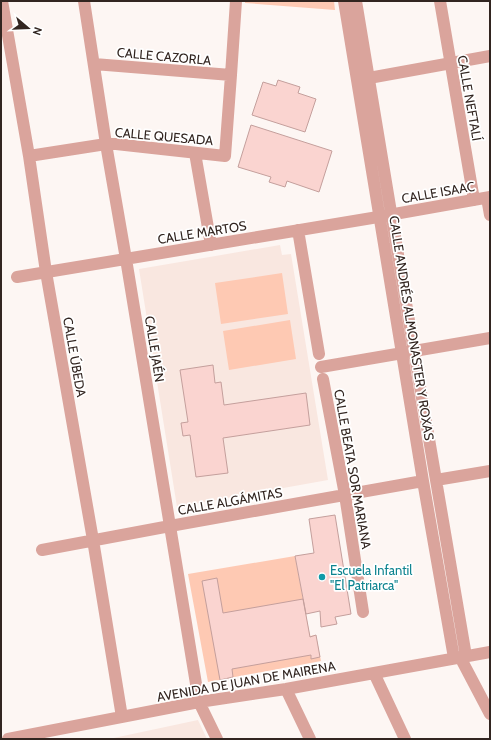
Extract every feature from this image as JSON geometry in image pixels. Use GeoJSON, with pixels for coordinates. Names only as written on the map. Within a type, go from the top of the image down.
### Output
{"type":"FeatureCollection","features":[{"type":"Feature","properties":{"kind":"street","name":"CALLE ÚBEDA"},"geometry":{"type":"LineString","coordinates":[[2,1],[29,156],[46,272],[93,540],[122,717]]}},
{"type":"Feature","properties":{"kind":"street","name":"CALLE JAÉN"},"geometry":{"type":"LineString","coordinates":[[84,1],[106,144],[199,702],[216,739]]}},
{"type":"Feature","properties":{"kind":"street"},"geometry":{"type":"LineString","coordinates":[[231,75],[236,1],[232,1]]}},
{"type":"Feature","properties":{"kind":"street","name":"CALLE ANDRÉS ALMONASTER Y ROXAS"},"geometry":{"type":"LineString","coordinates":[[344,1],[386,216],[408,352],[423,481],[460,657]]}},
{"type":"Feature","properties":{"kind":"street","name":"CALLE ANDRÉS ALMONASTER Y ROXAS"},"geometry":{"type":"LineString","coordinates":[[356,1],[369,78],[386,216]]}},
{"type":"Feature","properties":{"kind":"street","name":"CALLE NEFTALÍ"},"geometry":{"type":"LineString","coordinates":[[440,1],[474,200]]}},
{"type":"Feature","properties":{"kind":"street"},"geometry":{"type":"LineString","coordinates":[[369,78],[490,56]]}},
{"type":"Feature","properties":{"kind":"street","name":"CALLE CAZORLA"},"geometry":{"type":"LineString","coordinates":[[94,64],[231,75]]}},
{"type":"Feature","properties":{"kind":"street","name":"CALLE QUESADA"},"geometry":{"type":"LineString","coordinates":[[29,156],[106,144],[123,144],[225,156],[231,75]]}},
{"type":"Feature","properties":{"kind":"street"},"geometry":{"type":"LineString","coordinates":[[195,153],[211,245]]}},
{"type":"Feature","properties":{"kind":"street"},"geometry":{"type":"LineString","coordinates":[[488,197],[490,215]]}},
{"type":"Feature","properties":{"kind":"street","name":"CALLE ISAAC"},"geometry":{"type":"LineString","coordinates":[[386,216],[488,197]]}},
{"type":"Feature","properties":{"kind":"street","name":"CALLE MARTOS"},"geometry":{"type":"LineString","coordinates":[[17,277],[386,216]]}},
{"type":"Feature","properties":{"kind":"street"},"geometry":{"type":"LineString","coordinates":[[298,230],[319,354]]}},
{"type":"Feature","properties":{"kind":"street"},"geometry":{"type":"LineString","coordinates":[[321,367],[490,338]]}},
{"type":"Feature","properties":{"kind":"street","name":"CALLE ANDRÉS ALMONASTER Y ROXAS"},"geometry":{"type":"LineString","coordinates":[[408,352],[436,480],[460,657]]}},
{"type":"Feature","properties":{"kind":"street","name":"CALLE BEATA SOR MARIANA"},"geometry":{"type":"LineString","coordinates":[[323,380],[345,494],[363,612]]}},
{"type":"Feature","properties":{"kind":"street"},"geometry":{"type":"LineString","coordinates":[[436,480],[490,471]]}},
{"type":"Feature","properties":{"kind":"street","name":"CALLE ALGÁMITAS"},"geometry":{"type":"LineString","coordinates":[[42,550],[423,481]]}},
{"type":"Feature","properties":{"kind":"street","name":"AVENIDA DE JUAN DE MAIRENA"},"geometry":{"type":"LineString","coordinates":[[8,739],[199,702],[286,689],[490,652]]}},
{"type":"Feature","properties":{"kind":"street"},"geometry":{"type":"LineString","coordinates":[[460,657],[490,714]]}},
{"type":"Feature","properties":{"kind":"street"},"geometry":{"type":"LineString","coordinates":[[374,673],[405,739]]}},
{"type":"Feature","properties":{"kind":"street"},"geometry":{"type":"LineString","coordinates":[[286,689],[310,739]]}},
{"type":"Feature","properties":{"kind":"shaded area"},"geometry":{"type":"Polygon","coordinates":[[[245,1],[334,1],[335,10],[245,3],[245,1]]]}},
{"type":"Feature","properties":{"kind":"shaded area"},"geometry":{"type":"Polygon","coordinates":[[[280,245],[282,255],[291,254],[328,480],[177,507],[139,269],[280,245]]]}},
{"type":"Feature","properties":{"kind":"shaded area"},"geometry":{"type":"Polygon","coordinates":[[[282,273],[288,314],[221,324],[215,283],[282,273]]]}},
{"type":"Feature","properties":{"kind":"shaded area"},"geometry":{"type":"Polygon","coordinates":[[[290,320],[296,359],[229,370],[223,331],[290,320]]]}},
{"type":"Feature","properties":{"kind":"shaded area"},"geometry":{"type":"Polygon","coordinates":[[[295,556],[310,636],[316,635],[321,661],[208,682],[188,574],[295,556]]]}},
{"type":"Feature","properties":{"kind":"shaded area"},"geometry":{"type":"Polygon","coordinates":[[[198,720],[207,739],[109,739],[198,720]]]}},
{"type":"Feature","properties":{"kind":"building"},"geometry":{"type":"Polygon","coordinates":[[[278,80],[300,87],[298,93],[316,99],[305,132],[252,115],[263,82],[276,86],[278,80]]]}},
{"type":"Feature","properties":{"kind":"building"},"geometry":{"type":"Polygon","coordinates":[[[251,125],[332,151],[319,192],[287,181],[285,187],[269,182],[271,177],[238,167],[251,125]]]}},
{"type":"Feature","properties":{"kind":"building"},"geometry":{"type":"Polygon","coordinates":[[[213,365],[215,383],[221,382],[224,405],[306,393],[310,425],[223,438],[228,473],[196,477],[190,435],[183,436],[181,423],[188,422],[180,370],[213,365]]]}},
{"type":"Feature","properties":{"kind":"building","name":"Escuela Infantil \"El Patriarca\""},"geometry":{"type":"Polygon","coordinates":[[[335,515],[351,614],[335,617],[337,624],[321,627],[320,611],[306,614],[295,556],[314,553],[309,519],[335,515]]]}},
{"type":"Feature","properties":{"kind":"building"},"geometry":{"type":"Polygon","coordinates":[[[217,578],[223,613],[303,599],[310,637],[316,635],[320,657],[311,659],[311,655],[232,669],[233,677],[220,680],[202,581],[217,578]]]}},
{"type":"Feature","properties":{"kind":"place","name":"Escuela Infantil \"El Patriarca\""},"geometry":{"type":"Point","coordinates":[322,577]}}]}
